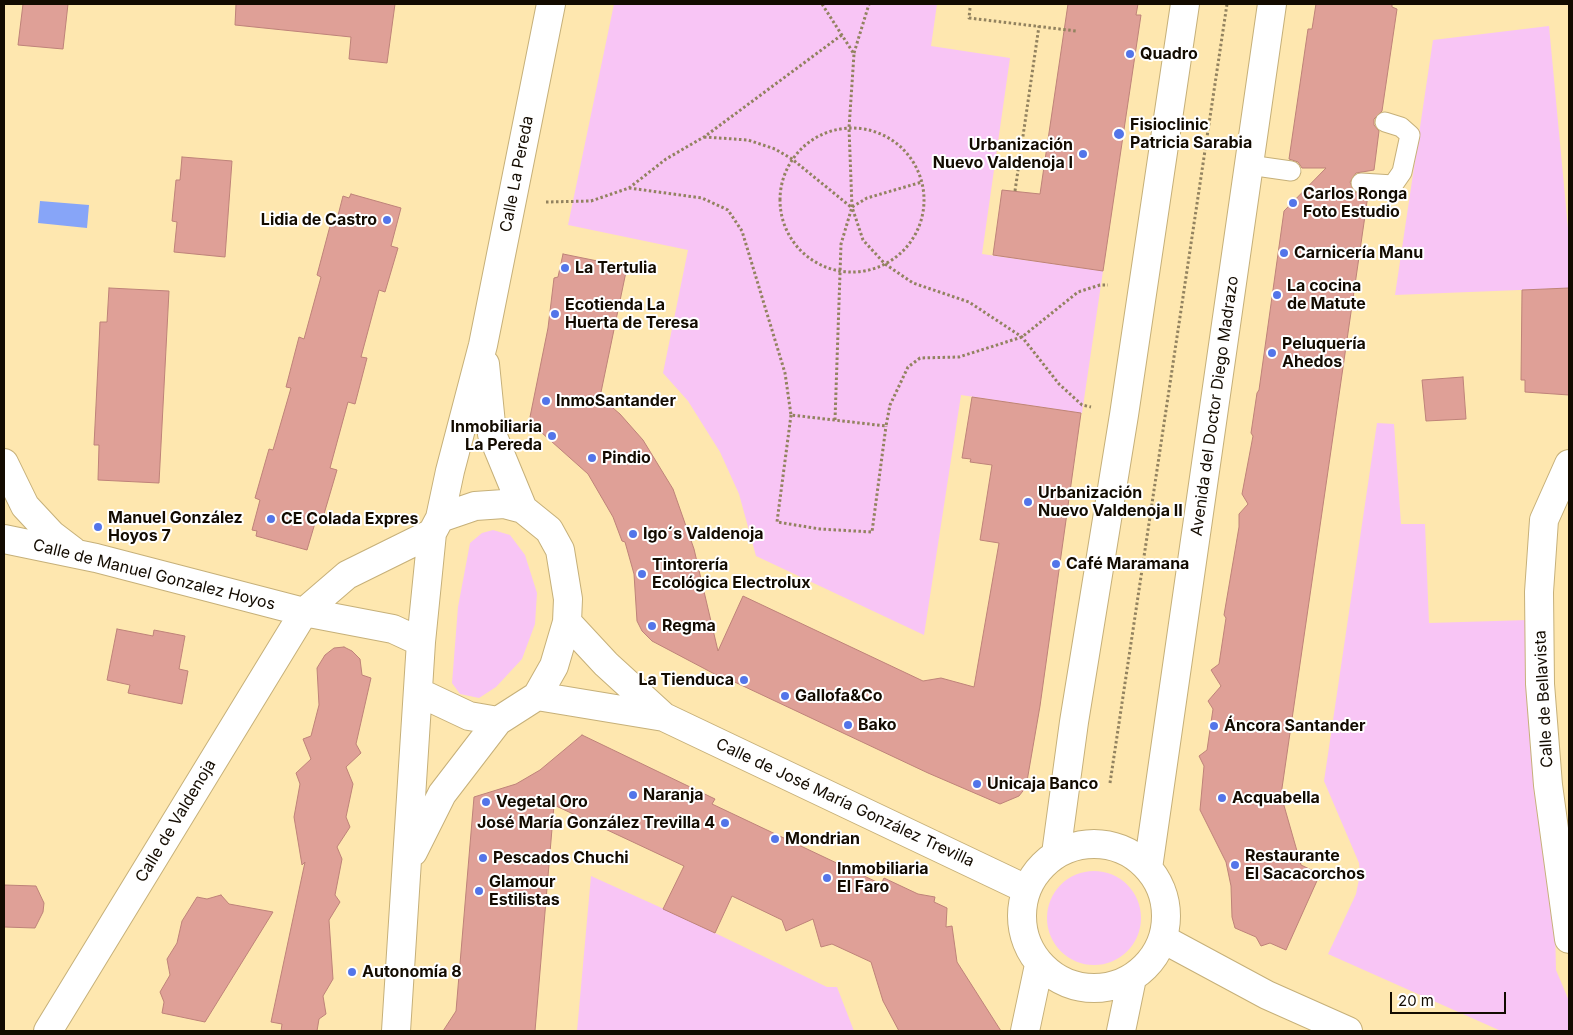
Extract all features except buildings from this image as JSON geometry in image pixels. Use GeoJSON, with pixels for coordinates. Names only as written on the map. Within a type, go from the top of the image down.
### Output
{"type":"FeatureCollection","features":[{"type":"Feature","properties":{"kind":"street","name":"Calle La Pereda"},"geometry":{"type":"LineString","coordinates":[[396,1031],[421,642],[436,525],[483,345],[551,4]]}},
{"type":"Feature","properties":{"kind":"street"},"geometry":{"type":"LineString","coordinates":[[1056,854],[1074,722],[1124,414],[1185,4]]}},
{"type":"Feature","properties":{"kind":"street","name":"Avenida del Doctor Diego Madrazo"},"geometry":{"type":"LineString","coordinates":[[1148,868],[1272,4]]}},
{"type":"Feature","properties":{"kind":"street","name":"Calle La Pereda"},"geometry":{"type":"LineString","coordinates":[[483,345],[492,434],[523,510]]}},
{"type":"Feature","properties":{"kind":"street"},"geometry":{"type":"LineString","coordinates":[[4,463],[25,506],[37,520],[76,553]]}},
{"type":"Feature","properties":{"kind":"street","name":"Calle de Bellavista"},"geometry":{"type":"LineString","coordinates":[[1569,464],[1544,520],[1539,592],[1540,684],[1548,785],[1569,939]]}},
{"type":"Feature","properties":{"kind":"street"},"geometry":{"type":"LineString","coordinates":[[304,612],[347,575],[436,525],[476,506],[504,504],[523,510],[549,530],[560,550],[568,598],[567,622],[554,666],[537,696],[498,720],[442,794],[408,862]]}},
{"type":"Feature","properties":{"kind":"street","name":"Calle de Manuel Gonzalez Hoyos"},"geometry":{"type":"LineString","coordinates":[[4,539],[76,553],[304,612],[393,629],[421,642]]}},
{"type":"Feature","properties":{"kind":"street","name":"Calle de Valdenoja"},"geometry":{"type":"LineString","coordinates":[[48,1031],[304,612]]}},
{"type":"Feature","properties":{"kind":"street","name":"Calle de José María González Trevilla"},"geometry":{"type":"LineString","coordinates":[[567,622],[606,664],[664,717]]}},
{"type":"Feature","properties":{"kind":"street"},"geometry":{"type":"LineString","coordinates":[[418,692],[469,716],[498,720]]}},
{"type":"Feature","properties":{"kind":"street","name":"Calle de José María González Trevilla"},"geometry":{"type":"LineString","coordinates":[[537,696],[664,717],[1026,889]]}},
{"type":"Feature","properties":{"kind":"street"},"geometry":{"type":"LineString","coordinates":[[1090,843],[1112,846],[1132,854],[1148,868],[1159,883],[1165,901],[1166,920],[1162,939],[1156,954],[1145,968],[1132,978],[1108,988],[1083,989],[1059,980],[1039,965],[1025,942],[1020,915],[1026,889],[1036,871],[1056,854],[1069,847],[1090,843]]}},
{"type":"Feature","properties":{"kind":"street"},"geometry":{"type":"LineString","coordinates":[[1162,939],[1266,996],[1348,1031]]}},
{"type":"Feature","properties":{"kind":"street"},"geometry":{"type":"LineString","coordinates":[[1025,1031],[1039,965]]}},
{"type":"Feature","properties":{"kind":"street"},"geometry":{"type":"LineString","coordinates":[[1122,1031],[1132,978]]}},
{"type":"Feature","properties":{"kind":"lane"},"geometry":{"type":"LineString","coordinates":[[1361,183],[1393,185],[1402,172],[1410,135],[1402,127],[1385,122]]}},
{"type":"Feature","properties":{"kind":"lane"},"geometry":{"type":"LineString","coordinates":[[1249,165],[1291,171]]}},
{"type":"Feature","properties":{"kind":"path"},"geometry":{"type":"LineString","coordinates":[[822,4],[843,34],[854,54]]}},
{"type":"Feature","properties":{"kind":"path"},"geometry":{"type":"LineString","coordinates":[[869,4],[854,54],[849,128],[852,207],[863,240],[885,264],[913,283],[969,302],[1022,337],[1059,384],[1082,405],[1124,414]]}},
{"type":"Feature","properties":{"kind":"path"},"geometry":{"type":"LineString","coordinates":[[1110,783],[1226,4]]}},
{"type":"Feature","properties":{"kind":"path"},"geometry":{"type":"LineString","coordinates":[[970,8],[969,18],[1076,31]]}},
{"type":"Feature","properties":{"kind":"path"},"geometry":{"type":"LineString","coordinates":[[1015,191],[1039,26]]}},
{"type":"Feature","properties":{"kind":"path"},"geometry":{"type":"LineString","coordinates":[[512,203],[590,201],[630,188],[666,159],[704,137],[843,34]]}},
{"type":"Feature","properties":{"kind":"path"},"geometry":{"type":"LineString","coordinates":[[849,128],[868,130],[887,137],[902,148],[914,164],[922,182],[924,201],[917,229],[901,253],[885,264],[855,272],[838,271],[819,265],[802,252],[789,237],[781,217],[779,197],[783,177],[792,159],[807,143],[827,132],[849,128]]}},
{"type":"Feature","properties":{"kind":"path"},"geometry":{"type":"LineString","coordinates":[[704,137],[748,140],[775,149],[792,159],[852,207]]}},
{"type":"Feature","properties":{"kind":"path"},"geometry":{"type":"LineString","coordinates":[[835,420],[838,271],[841,244],[852,207],[867,198],[922,182]]}},
{"type":"Feature","properties":{"kind":"path"},"geometry":{"type":"LineString","coordinates":[[630,188],[702,198],[728,210],[742,231],[785,373],[791,415],[777,522],[820,529],[872,532],[890,405],[908,367],[920,358],[959,357],[1022,337],[1078,292],[1100,285],[1142,288]]}},
{"type":"Feature","properties":{"kind":"path"},"geometry":{"type":"LineString","coordinates":[[791,415],[886,426]]}},
{"type":"Feature","properties":{"kind":"shaded area"},"geometry":{"type":"Polygon","coordinates":[[[614,4],[937,4],[931,46],[1010,58],[982,254],[1103,271],[1082,413],[961,395],[924,635],[756,556],[739,494],[720,452],[688,401],[663,373],[688,250],[568,225],[614,4]]]}},
{"type":"Feature","properties":{"kind":"shaded area"},"geometry":{"type":"Polygon","coordinates":[[[1549,26],[1569,239],[1569,288],[1395,295],[1433,40],[1549,26]]]}},
{"type":"Feature","properties":{"kind":"shaded area"},"geometry":{"type":"Polygon","coordinates":[[[1377,423],[1394,424],[1401,524],[1425,524],[1429,623],[1528,620],[1555,928],[1556,970],[1569,1001],[1569,1031],[1501,1031],[1328,954],[1356,894],[1360,874],[1359,863],[1324,781],[1377,423]]]}},
{"type":"Feature","properties":{"kind":"shaded area"},"geometry":{"type":"Polygon","coordinates":[[[493,530],[510,535],[525,555],[537,593],[535,624],[522,659],[496,687],[479,698],[460,694],[452,683],[458,607],[470,543],[482,533],[493,530]]]}},
{"type":"Feature","properties":{"kind":"shaded area"},"geometry":{"type":"Polygon","coordinates":[[[1094,871],[1112,874],[1127,885],[1138,900],[1141,918],[1138,936],[1127,951],[1112,962],[1094,965],[1076,962],[1061,951],[1050,936],[1047,918],[1050,900],[1061,885],[1076,874],[1094,871]]]}},
{"type":"Feature","properties":{"kind":"shaded area"},"geometry":{"type":"Polygon","coordinates":[[[591,876],[686,919],[827,987],[837,987],[854,1031],[577,1031],[591,876]]]}},
{"type":"Feature","properties":{"kind":"water"},"geometry":{"type":"Polygon","coordinates":[[[40,201],[89,205],[87,228],[38,223],[40,201]]]}},
{"type":"Feature","properties":{"kind":"place","name":"Quadro"},"geometry":{"type":"Point","coordinates":[1130,54]}},
{"type":"Feature","properties":{"kind":"place","name":"Fisioclinic Patricia Sarabia"},"geometry":{"type":"Point","coordinates":[1119,134]}},
{"type":"Feature","properties":{"kind":"place","name":"Urbanización Nuevo Valdenoja I"},"geometry":{"type":"Point","coordinates":[1083,154]}},
{"type":"Feature","properties":{"kind":"place","name":"Carlos Ronga Foto Estudio"},"geometry":{"type":"Point","coordinates":[1293,203]}},
{"type":"Feature","properties":{"kind":"place","name":"Lidia de Castro"},"geometry":{"type":"Point","coordinates":[387,220]}},
{"type":"Feature","properties":{"kind":"place","name":"Carnicería Manu"},"geometry":{"type":"Point","coordinates":[1284,253]}},
{"type":"Feature","properties":{"kind":"place","name":"La Tertulia"},"geometry":{"type":"Point","coordinates":[565,268]}},
{"type":"Feature","properties":{"kind":"place","name":"La cocina de Matute"},"geometry":{"type":"Point","coordinates":[1277,295]}},
{"type":"Feature","properties":{"kind":"place","name":"Ecotienda La Huerta de Teresa"},"geometry":{"type":"Point","coordinates":[555,314]}},
{"type":"Feature","properties":{"kind":"place","name":"Peluquería Ahedos"},"geometry":{"type":"Point","coordinates":[1272,353]}},
{"type":"Feature","properties":{"kind":"place","name":"InmoSantander"},"geometry":{"type":"Point","coordinates":[546,401]}},
{"type":"Feature","properties":{"kind":"place","name":"Inmobiliaria La Pereda"},"geometry":{"type":"Point","coordinates":[552,436]}},
{"type":"Feature","properties":{"kind":"place","name":"Pindio"},"geometry":{"type":"Point","coordinates":[592,458]}},
{"type":"Feature","properties":{"kind":"place","name":"Urbanización Nuevo Valdenoja II"},"geometry":{"type":"Point","coordinates":[1028,502]}},
{"type":"Feature","properties":{"kind":"place","name":"CE Colada Expres"},"geometry":{"type":"Point","coordinates":[271,519]}},
{"type":"Feature","properties":{"kind":"place","name":"Manuel González Hoyos 7"},"geometry":{"type":"Point","coordinates":[98,527]}},
{"type":"Feature","properties":{"kind":"place","name":"Igo´s Valdenoja"},"geometry":{"type":"Point","coordinates":[633,534]}},
{"type":"Feature","properties":{"kind":"place","name":"Café Maramana"},"geometry":{"type":"Point","coordinates":[1056,564]}},
{"type":"Feature","properties":{"kind":"place","name":"Tintorería Ecológica Electrolux"},"geometry":{"type":"Point","coordinates":[642,574]}},
{"type":"Feature","properties":{"kind":"place","name":"Regma"},"geometry":{"type":"Point","coordinates":[652,626]}},
{"type":"Feature","properties":{"kind":"place","name":"La Tienduca"},"geometry":{"type":"Point","coordinates":[744,680]}},
{"type":"Feature","properties":{"kind":"place","name":"Gallofa&Co"},"geometry":{"type":"Point","coordinates":[785,696]}},
{"type":"Feature","properties":{"kind":"place","name":"Bako"},"geometry":{"type":"Point","coordinates":[848,725]}},
{"type":"Feature","properties":{"kind":"place","name":"Áncora Santander"},"geometry":{"type":"Point","coordinates":[1214,726]}},
{"type":"Feature","properties":{"kind":"place","name":"Unicaja Banco"},"geometry":{"type":"Point","coordinates":[977,784]}},
{"type":"Feature","properties":{"kind":"place","name":"Naranja"},"geometry":{"type":"Point","coordinates":[633,795]}},
{"type":"Feature","properties":{"kind":"place","name":"Acquabella"},"geometry":{"type":"Point","coordinates":[1222,798]}},
{"type":"Feature","properties":{"kind":"place","name":"Vegetal Oro"},"geometry":{"type":"Point","coordinates":[486,802]}},
{"type":"Feature","properties":{"kind":"place","name":"José María González Trevilla 4"},"geometry":{"type":"Point","coordinates":[725,823]}},
{"type":"Feature","properties":{"kind":"place","name":"Mondrian"},"geometry":{"type":"Point","coordinates":[775,839]}},
{"type":"Feature","properties":{"kind":"place","name":"Pescados Chuchi"},"geometry":{"type":"Point","coordinates":[483,858]}},
{"type":"Feature","properties":{"kind":"place","name":"Restaurante El Sacacorchos"},"geometry":{"type":"Point","coordinates":[1235,865]}},
{"type":"Feature","properties":{"kind":"place","name":"Inmobiliaria El Faro"},"geometry":{"type":"Point","coordinates":[827,878]}},
{"type":"Feature","properties":{"kind":"place","name":"Glamour Estilistas"},"geometry":{"type":"Point","coordinates":[479,891]}},
{"type":"Feature","properties":{"kind":"place","name":"Autonomía 8"},"geometry":{"type":"Point","coordinates":[352,972]}}]}
